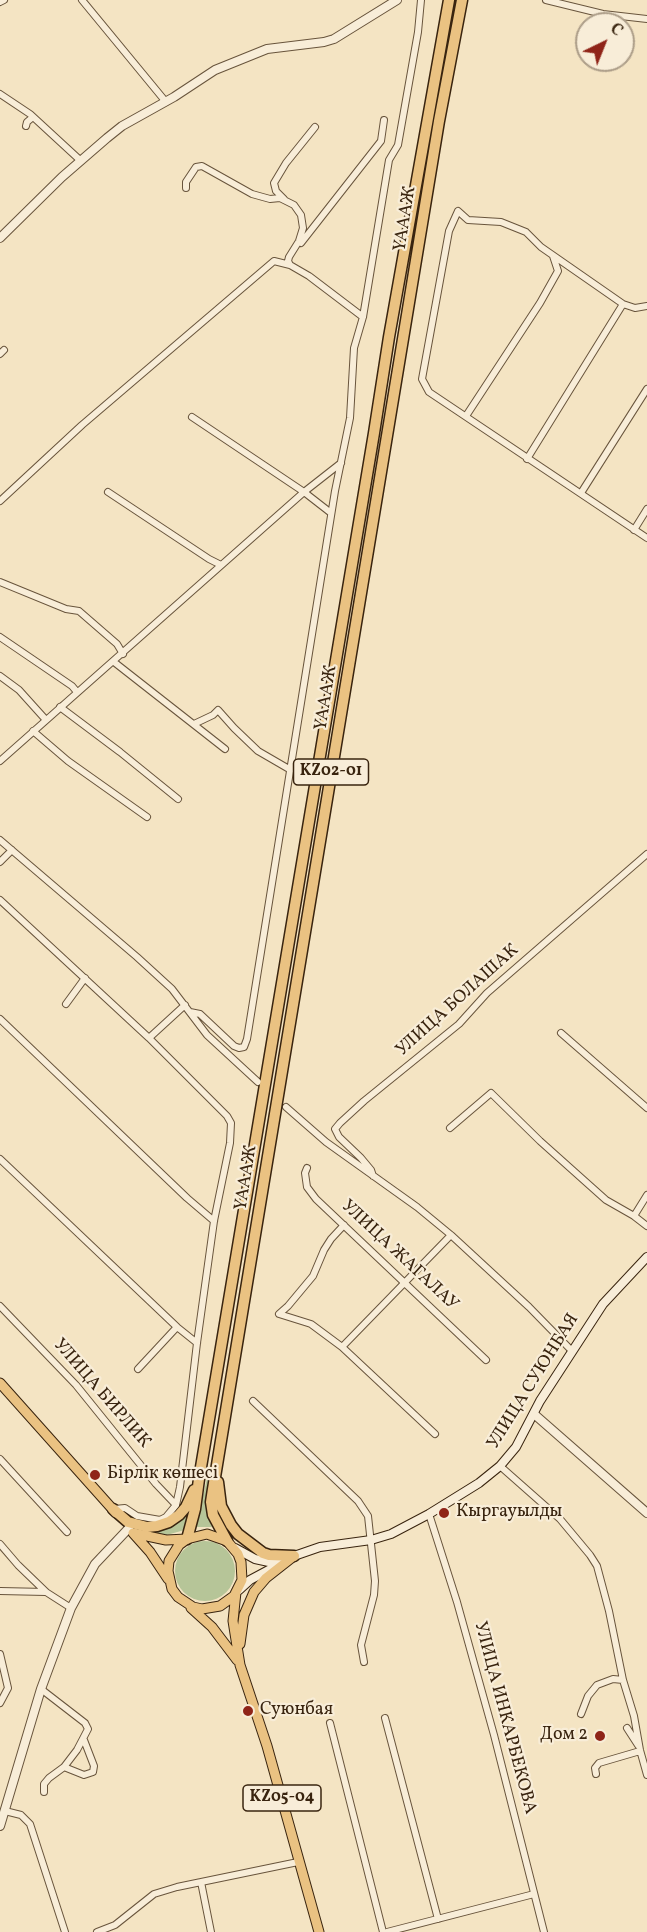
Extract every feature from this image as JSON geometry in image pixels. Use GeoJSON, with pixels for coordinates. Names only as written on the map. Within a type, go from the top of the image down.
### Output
{"type":"FeatureCollection","features":[{"type":"Feature","properties":{"kind":"highway","name":"ҮАААЖ"},"geometry":{"type":"LineString","coordinates":[[187,1539],[195,1509],[389,337],[449,0]]}},
{"type":"Feature","properties":{"kind":"highway","name":"ҮАААЖ"},"geometry":{"type":"LineString","coordinates":[[230,1544],[216,1523],[211,1502],[433,156],[462,0]]}},
{"type":"Feature","properties":{"kind":"highway"},"geometry":{"type":"LineString","coordinates":[[218,1460],[221,1506],[238,1534],[263,1553],[294,1557]]}},
{"type":"Feature","properties":{"kind":"highway"},"geometry":{"type":"LineString","coordinates":[[113,1509],[125,1520],[137,1525],[147,1527],[163,1524],[175,1518],[186,1507],[199,1479]]}},
{"type":"Feature","properties":{"kind":"main road","name":"УЛИЦА СУЮНБАЯ"},"geometry":{"type":"LineString","coordinates":[[230,1544],[249,1557],[269,1562],[320,1548],[371,1540],[391,1534],[429,1514],[479,1483],[500,1466],[516,1447],[540,1401],[603,1304],[647,1257]]}},
{"type":"Feature","properties":{"kind":"main road"},"geometry":{"type":"LineString","coordinates":[[0,1383],[131,1530],[156,1539],[187,1539],[207,1534],[230,1544]]}},
{"type":"Feature","properties":{"kind":"main road","name":"KZ05-04"},"geometry":{"type":"LineString","coordinates":[[131,1530],[169,1580],[172,1589],[185,1604],[212,1627],[240,1665]]}},
{"type":"Feature","properties":{"kind":"main road"},"geometry":{"type":"LineString","coordinates":[[169,1580],[168,1571],[173,1552],[187,1539]]}},
{"type":"Feature","properties":{"kind":"main road","name":"KZ05-04"},"geometry":{"type":"LineString","coordinates":[[230,1544],[238,1554],[243,1571],[242,1580],[236,1592],[233,1621],[240,1665],[267,1746],[319,1932]]}},
{"type":"Feature","properties":{"kind":"main road"},"geometry":{"type":"LineString","coordinates":[[185,1604],[211,1609],[227,1602],[250,1580],[294,1557]]}},
{"type":"Feature","properties":{"kind":"main road"},"geometry":{"type":"LineString","coordinates":[[240,1665],[242,1623],[250,1600],[266,1578],[294,1557]]}},
{"type":"Feature","properties":{"kind":"street"},"geometry":{"type":"LineString","coordinates":[[82,0],[166,102]]}},
{"type":"Feature","properties":{"kind":"street"},"geometry":{"type":"LineString","coordinates":[[0,238],[81,161],[122,126],[166,102],[226,64],[267,49],[334,39],[397,0]]}},
{"type":"Feature","properties":{"kind":"street"},"geometry":{"type":"LineString","coordinates":[[190,1012],[200,1014],[234,1046],[244,1047],[331,513],[350,417],[354,348],[363,317],[389,160],[398,146],[418,32],[421,0]]}},
{"type":"Feature","properties":{"kind":"street"},"geometry":{"type":"LineString","coordinates":[[546,0],[603,14],[647,19]]}},
{"type":"Feature","properties":{"kind":"street"},"geometry":{"type":"LineString","coordinates":[[0,94],[33,117],[81,161]]}},
{"type":"Feature","properties":{"kind":"street"},"geometry":{"type":"LineString","coordinates":[[26,126],[33,117]]}},
{"type":"Feature","properties":{"kind":"street"},"geometry":{"type":"LineString","coordinates":[[293,249],[301,244],[375,150],[381,141],[384,120]]}},
{"type":"Feature","properties":{"kind":"street"},"geometry":{"type":"LineString","coordinates":[[284,200],[276,190],[274,183],[286,163],[315,128]]}},
{"type":"Feature","properties":{"kind":"street"},"geometry":{"type":"LineString","coordinates":[[186,188],[186,182],[196,167],[202,166],[252,194],[270,199],[280,198],[298,209],[303,220],[302,235],[288,261],[291,265]]}},
{"type":"Feature","properties":{"kind":"street"},"geometry":{"type":"LineString","coordinates":[[647,306],[635,308],[623,304],[553,256],[526,232],[501,222],[468,220],[458,211],[449,231],[422,380],[429,392],[647,538]]}},
{"type":"Feature","properties":{"kind":"street"},"geometry":{"type":"LineString","coordinates":[[466,416],[554,279],[558,271],[553,256]]}},
{"type":"Feature","properties":{"kind":"street"},"geometry":{"type":"LineString","coordinates":[[0,501],[82,425],[274,261],[291,265],[309,276],[363,317]]}},
{"type":"Feature","properties":{"kind":"street"},"geometry":{"type":"LineString","coordinates":[[527,459],[623,304]]}},
{"type":"Feature","properties":{"kind":"street"},"geometry":{"type":"LineString","coordinates":[[581,493],[647,389]]}},
{"type":"Feature","properties":{"kind":"street"},"geometry":{"type":"LineString","coordinates":[[192,417],[304,492],[331,513]]}},
{"type":"Feature","properties":{"kind":"street"},"geometry":{"type":"LineString","coordinates":[[0,761],[304,492],[341,462]]}},
{"type":"Feature","properties":{"kind":"street"},"geometry":{"type":"LineString","coordinates":[[108,492],[221,565]]}},
{"type":"Feature","properties":{"kind":"street"},"geometry":{"type":"LineString","coordinates":[[634,530],[647,509]]}},
{"type":"Feature","properties":{"kind":"street"},"geometry":{"type":"LineString","coordinates":[[0,582],[66,609],[79,611],[117,644],[123,654]]}},
{"type":"Feature","properties":{"kind":"street"},"geometry":{"type":"LineString","coordinates":[[0,637],[72,686],[77,692]]}},
{"type":"Feature","properties":{"kind":"street"},"geometry":{"type":"LineString","coordinates":[[114,662],[225,749]]}},
{"type":"Feature","properties":{"kind":"street"},"geometry":{"type":"LineString","coordinates":[[0,676],[19,690],[46,720]]}},
{"type":"Feature","properties":{"kind":"street"},"geometry":{"type":"LineString","coordinates":[[60,707],[178,799]]}},
{"type":"Feature","properties":{"kind":"street"},"geometry":{"type":"LineString","coordinates":[[194,724],[218,710],[258,751],[289,769]]}},
{"type":"Feature","properties":{"kind":"street"},"geometry":{"type":"LineString","coordinates":[[33,731],[68,761],[147,817]]}},
{"type":"Feature","properties":{"kind":"street"},"geometry":{"type":"LineString","coordinates":[[0,840],[172,989],[207,1035],[258,1082]]}},
{"type":"Feature","properties":{"kind":"street"},"geometry":{"type":"LineString","coordinates":[[0,862],[12,850]]}},
{"type":"Feature","properties":{"kind":"street","name":"УЛИЦА БОЛАШАК"},"geometry":{"type":"LineString","coordinates":[[373,1176],[361,1158],[339,1137],[335,1129],[340,1123],[459,1024],[487,993],[647,854]]}},
{"type":"Feature","properties":{"kind":"street"},"geometry":{"type":"LineString","coordinates":[[0,900],[149,1038],[227,1116],[231,1123],[224,1177],[214,1221],[176,1505],[166,1517],[160,1520],[137,1516],[125,1508],[113,1509]]}},
{"type":"Feature","properties":{"kind":"street"},"geometry":{"type":"LineString","coordinates":[[66,1004],[85,978]]}},
{"type":"Feature","properties":{"kind":"street"},"geometry":{"type":"LineString","coordinates":[[149,1038],[185,1005]]}},
{"type":"Feature","properties":{"kind":"street"},"geometry":{"type":"LineString","coordinates":[[0,1019],[187,1198],[214,1221]]}},
{"type":"Feature","properties":{"kind":"street"},"geometry":{"type":"LineString","coordinates":[[561,1033],[647,1108]]}},
{"type":"Feature","properties":{"kind":"street"},"geometry":{"type":"LineString","coordinates":[[450,1128],[491,1093],[606,1200],[647,1226]]}},
{"type":"Feature","properties":{"kind":"street"},"geometry":{"type":"LineString","coordinates":[[286,1107],[326,1142],[451,1235],[572,1351]]}},
{"type":"Feature","properties":{"kind":"street"},"geometry":{"type":"LineString","coordinates":[[0,1159],[177,1328],[197,1343]]}},
{"type":"Feature","properties":{"kind":"street","name":"УЛИЦА ЖАГАЛАУ"},"geometry":{"type":"LineString","coordinates":[[307,1168],[304,1173],[307,1187],[316,1199],[486,1360]]}},
{"type":"Feature","properties":{"kind":"street"},"geometry":{"type":"LineString","coordinates":[[634,1216],[647,1195]]}},
{"type":"Feature","properties":{"kind":"street"},"geometry":{"type":"LineString","coordinates":[[344,1225],[331,1239],[313,1276],[279,1314],[311,1324],[342,1347],[435,1434]]}},
{"type":"Feature","properties":{"kind":"street"},"geometry":{"type":"LineString","coordinates":[[342,1347],[451,1235]]}},
{"type":"Feature","properties":{"kind":"street","name":"УЛИЦА БИРЛИК"},"geometry":{"type":"LineString","coordinates":[[0,1306],[76,1385],[156,1484],[176,1505]]}},
{"type":"Feature","properties":{"kind":"street"},"geometry":{"type":"LineString","coordinates":[[138,1370],[177,1328]]}},
{"type":"Feature","properties":{"kind":"street"},"geometry":{"type":"LineString","coordinates":[[253,1401],[358,1501],[368,1516],[374,1595],[361,1645],[364,1662]]}},
{"type":"Feature","properties":{"kind":"street"},"geometry":{"type":"LineString","coordinates":[[534,1414],[647,1513]]}},
{"type":"Feature","properties":{"kind":"street"},"geometry":{"type":"LineString","coordinates":[[0,1459],[67,1532]]}},
{"type":"Feature","properties":{"kind":"street"},"geometry":{"type":"LineString","coordinates":[[500,1466],[560,1520],[597,1566],[647,1775]]}},
{"type":"Feature","properties":{"kind":"street","name":"УЛИЦА ИНКАРБЕКОВА"},"geometry":{"type":"LineString","coordinates":[[429,1514],[457,1602],[494,1735],[544,1932]]}},
{"type":"Feature","properties":{"kind":"street"},"geometry":{"type":"LineString","coordinates":[[0,1826],[41,1689],[71,1608],[95,1564],[131,1530]]}},
{"type":"Feature","properties":{"kind":"street"},"geometry":{"type":"LineString","coordinates":[[0,1544],[46,1592],[71,1608]]}},
{"type":"Feature","properties":{"kind":"street"},"geometry":{"type":"LineString","coordinates":[[0,1591],[46,1592]]}},
{"type":"Feature","properties":{"kind":"street"},"geometry":{"type":"LineString","coordinates":[[0,1654],[8,1688],[0,1703]]}},
{"type":"Feature","properties":{"kind":"street"},"geometry":{"type":"LineString","coordinates":[[581,1714],[588,1696],[597,1685],[613,1679],[623,1680]]}},
{"type":"Feature","properties":{"kind":"street"},"geometry":{"type":"LineString","coordinates":[[41,1689],[85,1723],[88,1729],[84,1740],[64,1767],[44,1784],[44,1792]]}},
{"type":"Feature","properties":{"kind":"street"},"geometry":{"type":"LineString","coordinates":[[386,1718],[438,1919]]}},
{"type":"Feature","properties":{"kind":"street"},"geometry":{"type":"LineString","coordinates":[[330,1723],[385,1932],[534,1894]]}},
{"type":"Feature","properties":{"kind":"street"},"geometry":{"type":"LineString","coordinates":[[627,1728],[640,1750]]}},
{"type":"Feature","properties":{"kind":"street"},"geometry":{"type":"LineString","coordinates":[[64,1767],[84,1775],[93,1772],[94,1766],[84,1740]]}},
{"type":"Feature","properties":{"kind":"street"},"geometry":{"type":"LineString","coordinates":[[596,1774],[595,1768],[599,1763],[640,1750]]}},
{"type":"Feature","properties":{"kind":"street"},"geometry":{"type":"LineString","coordinates":[[5,1811],[21,1815],[30,1824],[65,1932]]}},
{"type":"Feature","properties":{"kind":"street"},"geometry":{"type":"LineString","coordinates":[[97,1932],[115,1924],[154,1894],[177,1887],[298,1862]]}},
{"type":"Feature","properties":{"kind":"street"},"geometry":{"type":"LineString","coordinates":[[201,1882],[211,1932]]}},
{"type":"Feature","properties":{"kind":"green space"},"geometry":{"type":"Polygon","coordinates":[[[210,1465],[207,1513],[212,1527],[196,1527],[210,1465]]]}},
{"type":"Feature","properties":{"kind":"green space"},"geometry":{"type":"Polygon","coordinates":[[[192,1504],[184,1530],[163,1536],[148,1532],[174,1525],[192,1504]]]}},
{"type":"Feature","properties":{"kind":"green space"},"geometry":{"type":"Polygon","coordinates":[[[199,1541],[211,1541],[222,1546],[230,1554],[235,1571],[233,1583],[222,1596],[211,1601],[199,1601],[188,1596],[180,1588],[175,1577],[175,1565],[180,1554],[188,1546],[199,1541]]]}},
{"type":"Feature","properties":{"kind":"place","name":"Бірлік көшесі"},"geometry":{"type":"Point","coordinates":[95,1475]}},
{"type":"Feature","properties":{"kind":"place","name":"Кыргауылды"},"geometry":{"type":"Point","coordinates":[444,1513]}},
{"type":"Feature","properties":{"kind":"place","name":"Суюнбая"},"geometry":{"type":"Point","coordinates":[248,1711]}},
{"type":"Feature","properties":{"kind":"place","name":"Дом 2"},"geometry":{"type":"Point","coordinates":[600,1736]}}]}
